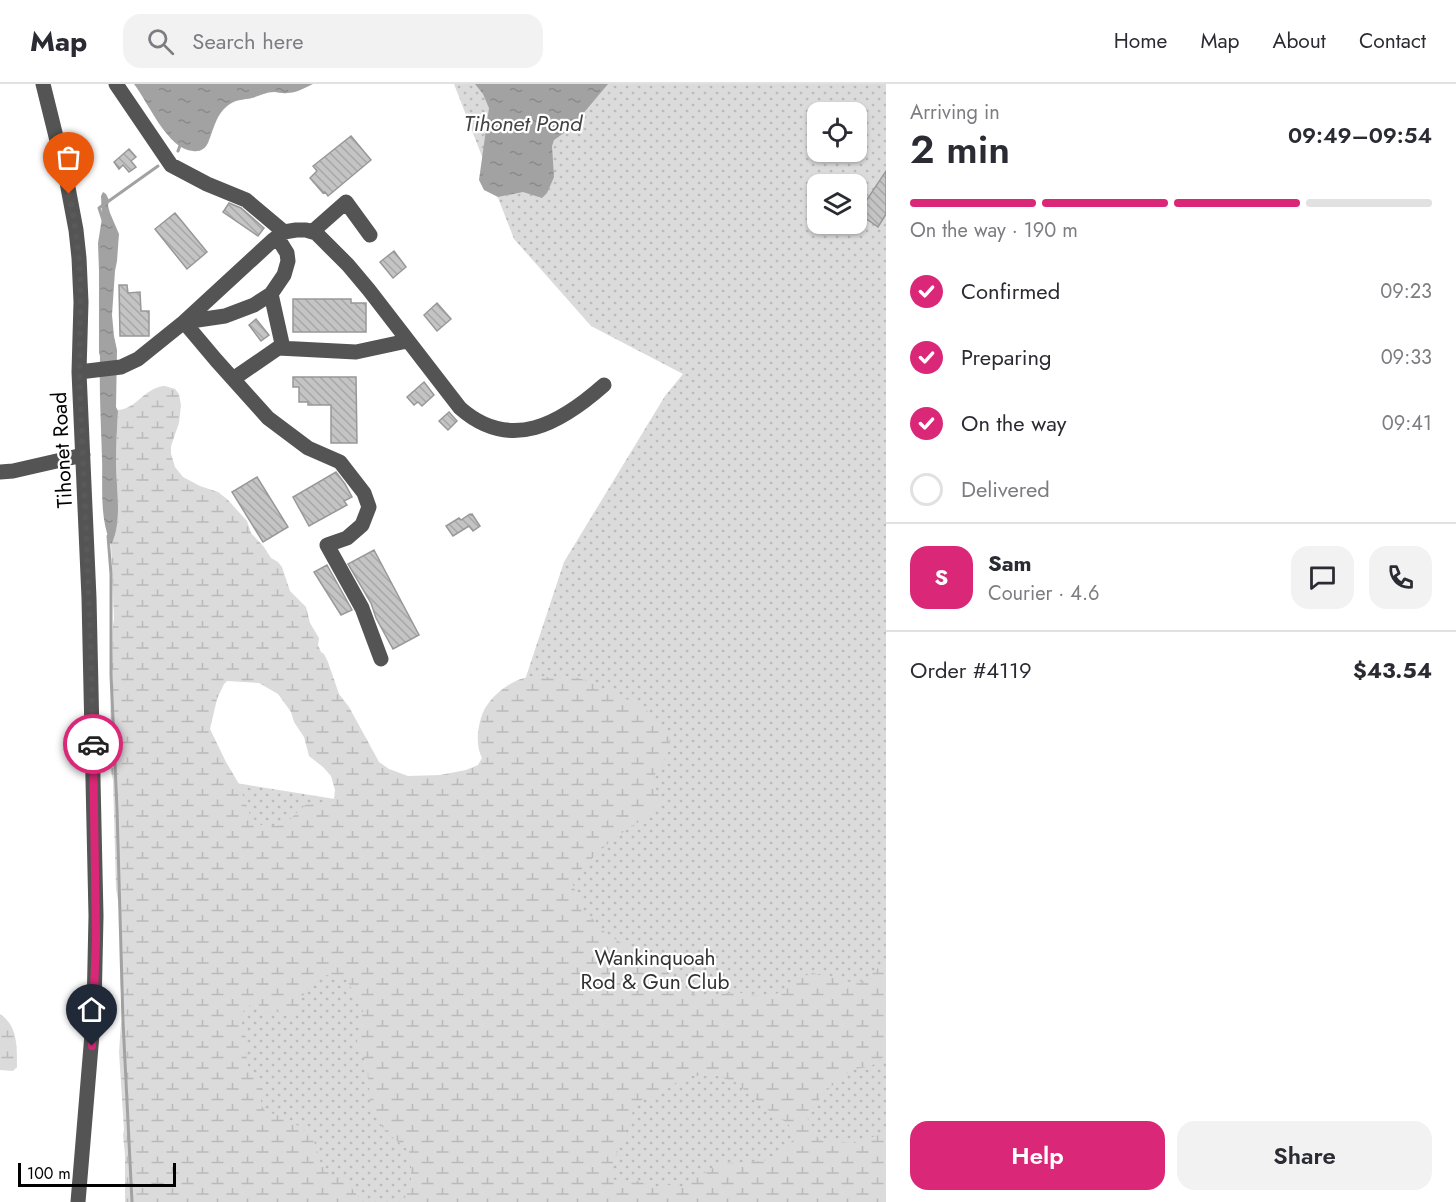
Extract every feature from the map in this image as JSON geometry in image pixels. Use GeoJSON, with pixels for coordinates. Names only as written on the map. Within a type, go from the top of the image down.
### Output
{"type":"FeatureCollection","features":[{"type":"Feature","properties":{"kind":"street"},"geometry":{"type":"LineString","coordinates":[[43,84],[66,177],[76,230],[81,302],[79,372]]}},
{"type":"Feature","properties":{"kind":"street"},"geometry":{"type":"LineString","coordinates":[[116,84],[171,165],[207,184],[246,200],[281,235],[287,253],[288,261],[284,275],[272,294],[254,305],[225,316],[184,322]]}},
{"type":"Feature","properties":{"kind":"street"},"geometry":{"type":"LineString","coordinates":[[312,232],[346,202],[370,235]]}},
{"type":"Feature","properties":{"kind":"street"},"geometry":{"type":"LineString","coordinates":[[281,235],[296,230],[316,233],[369,290],[460,408],[485,425],[517,431],[546,425],[574,410],[604,385]]}},
{"type":"Feature","properties":{"kind":"street","name":"Tihonet Road"},"geometry":{"type":"LineString","coordinates":[[78,1202],[96,961],[93,723],[79,372],[121,367],[138,359],[184,322],[281,235]]}},
{"type":"Feature","properties":{"kind":"street"},"geometry":{"type":"LineString","coordinates":[[272,294],[284,348]]}},
{"type":"Feature","properties":{"kind":"street"},"geometry":{"type":"LineString","coordinates":[[184,322],[268,418],[308,448],[340,462],[364,493],[369,507],[362,525],[347,538],[327,545],[362,608],[381,659]]}},
{"type":"Feature","properties":{"kind":"street"},"geometry":{"type":"LineString","coordinates":[[233,379],[278,348],[356,352],[407,340]]}},
{"type":"Feature","properties":{"kind":"street"},"geometry":{"type":"LineString","coordinates":[[0,472],[83,455]]}},
{"type":"Feature","properties":{"kind":"green space","name":"Wankinquoah Rod & Gun Club"},"geometry":{"type":"Polygon","coordinates":[[[454,84],[886,84],[886,1202],[209,1202],[148,769],[478,822],[564,562],[665,396],[683,374],[591,326],[514,239],[454,84]]]}},
{"type":"Feature","properties":{"kind":"green space"},"geometry":{"type":"Polygon","coordinates":[[[165,386],[175,389],[179,394],[181,405],[179,423],[171,446],[175,467],[183,477],[218,492],[227,499],[247,521],[251,533],[271,558],[282,567],[290,591],[306,607],[310,623],[319,638],[318,645],[328,662],[339,694],[349,707],[379,762],[389,769],[408,776],[440,775],[466,770],[478,765],[482,758],[478,738],[481,718],[487,705],[504,688],[527,677],[568,676],[585,680],[647,711],[665,729],[670,743],[667,755],[657,769],[654,779],[660,800],[642,820],[614,838],[583,867],[572,882],[583,905],[581,911],[589,914],[599,928],[636,954],[657,963],[668,972],[676,984],[699,997],[735,992],[768,997],[783,991],[797,979],[812,973],[850,982],[865,981],[886,960],[886,1055],[871,1066],[852,1070],[841,1078],[814,1106],[808,1118],[808,1125],[822,1141],[854,1143],[869,1139],[886,1130],[886,1202],[399,1202],[404,1199],[411,1187],[409,1151],[385,1131],[371,1108],[367,1066],[357,1041],[363,1011],[347,980],[331,975],[316,976],[311,981],[295,1012],[266,1012],[256,1002],[244,1010],[241,1019],[245,1032],[248,1067],[261,1084],[261,1105],[265,1111],[289,1119],[309,1134],[314,1141],[321,1164],[331,1175],[346,1180],[362,1202],[125,1202],[124,1130],[119,1052],[123,1020],[120,919],[116,889],[113,780],[110,768],[114,619],[111,545],[115,536],[118,515],[116,462],[118,410],[125,409],[157,388],[165,386]],[[227,681],[217,699],[210,729],[239,784],[250,815],[261,825],[277,826],[286,823],[305,805],[334,799],[335,790],[331,776],[309,756],[304,737],[294,722],[291,712],[278,694],[259,683],[227,681]],[[690,1076],[659,1095],[644,1098],[638,1103],[627,1122],[625,1134],[611,1169],[611,1178],[618,1181],[639,1181],[657,1189],[669,1185],[682,1187],[715,1167],[729,1163],[770,1159],[790,1147],[793,1137],[789,1125],[735,1082],[717,1076],[690,1076]]]}},
{"type":"Feature","properties":{"kind":"green space"},"geometry":{"type":"Polygon","coordinates":[[[0,1014],[10,1025],[15,1038],[17,1067],[13,1071],[0,1070],[0,1014]]]}},
{"type":"Feature","properties":{"kind":"water"},"geometry":{"type":"Polygon","coordinates":[[[134,84],[313,84],[294,92],[274,92],[233,102],[218,117],[207,145],[202,150],[196,151],[184,149],[175,143],[159,124],[134,84]]]}},
{"type":"Feature","properties":{"kind":"water","name":"Tihonet Pond"},"geometry":{"type":"Polygon","coordinates":[[[475,84],[608,84],[571,128],[554,140],[552,146],[554,177],[547,193],[542,198],[523,192],[498,197],[484,190],[479,180],[489,108],[483,94],[475,84]]]}},
{"type":"Feature","properties":{"kind":"water"},"geometry":{"type":"Polygon","coordinates":[[[103,192],[109,200],[110,213],[119,234],[112,315],[117,350],[118,515],[115,536],[111,545],[102,502],[98,243],[103,192]]]}},
{"type":"Feature","properties":{"kind":"building"},"geometry":{"type":"Polygon","coordinates":[[[351,136],[371,160],[328,196],[310,178],[317,171],[313,166],[351,136]]]}},
{"type":"Feature","properties":{"kind":"building"},"geometry":{"type":"Polygon","coordinates":[[[129,149],[136,157],[131,161],[136,167],[129,172],[123,165],[119,169],[114,162],[129,149]]]}},
{"type":"Feature","properties":{"kind":"building"},"geometry":{"type":"Polygon","coordinates":[[[886,171],[886,214],[878,227],[867,219],[867,200],[886,171]]]}},
{"type":"Feature","properties":{"kind":"building"},"geometry":{"type":"Polygon","coordinates":[[[229,203],[241,208],[264,228],[258,236],[223,212],[229,203]]]}},
{"type":"Feature","properties":{"kind":"building"},"geometry":{"type":"Polygon","coordinates":[[[175,213],[207,252],[187,269],[155,229],[175,213]]]}},
{"type":"Feature","properties":{"kind":"building"},"geometry":{"type":"Polygon","coordinates":[[[394,251],[406,267],[393,278],[380,262],[394,251]]]}},
{"type":"Feature","properties":{"kind":"building"},"geometry":{"type":"Polygon","coordinates":[[[119,285],[127,285],[128,293],[140,292],[141,311],[149,311],[149,336],[120,336],[119,285]]]}},
{"type":"Feature","properties":{"kind":"building"},"geometry":{"type":"Polygon","coordinates":[[[293,299],[351,299],[351,303],[366,303],[366,332],[293,332],[293,299]]]}},
{"type":"Feature","properties":{"kind":"building"},"geometry":{"type":"Polygon","coordinates":[[[437,303],[451,319],[437,331],[424,315],[437,303]]]}},
{"type":"Feature","properties":{"kind":"building"},"geometry":{"type":"Polygon","coordinates":[[[256,319],[269,335],[261,341],[249,325],[256,319]]]}},
{"type":"Feature","properties":{"kind":"building"},"geometry":{"type":"Polygon","coordinates":[[[293,377],[356,377],[357,443],[331,443],[331,405],[308,405],[308,402],[299,402],[299,387],[293,387],[293,377]]]}},
{"type":"Feature","properties":{"kind":"building"},"geometry":{"type":"Polygon","coordinates":[[[424,382],[434,395],[422,406],[418,402],[414,405],[407,397],[424,382]]]}},
{"type":"Feature","properties":{"kind":"building"},"geometry":{"type":"Polygon","coordinates":[[[449,412],[457,421],[448,430],[439,421],[449,412]]]}},
{"type":"Feature","properties":{"kind":"building"},"geometry":{"type":"Polygon","coordinates":[[[336,472],[352,497],[344,501],[347,505],[309,526],[293,497],[336,472]]]}},
{"type":"Feature","properties":{"kind":"building"},"geometry":{"type":"Polygon","coordinates":[[[257,477],[288,527],[263,542],[232,492],[257,477]]]}},
{"type":"Feature","properties":{"kind":"building"},"geometry":{"type":"Polygon","coordinates":[[[470,514],[480,526],[473,531],[469,526],[453,536],[446,526],[470,514]]]}},
{"type":"Feature","properties":{"kind":"building"},"geometry":{"type":"Polygon","coordinates":[[[374,550],[419,635],[393,649],[376,618],[371,603],[348,564],[374,550]]]}},
{"type":"Feature","properties":{"kind":"building"},"geometry":{"type":"Polygon","coordinates":[[[327,565],[352,610],[341,615],[314,572],[327,565]]]}},
{"type":"Feature","properties":{"kind":"waterway"},"geometry":{"type":"LineString","coordinates":[[178,151],[181,143]]}},
{"type":"Feature","properties":{"kind":"waterway"},"geometry":{"type":"LineString","coordinates":[[103,220],[99,208],[158,166]]}},
{"type":"Feature","properties":{"kind":"waterway"},"geometry":{"type":"LineString","coordinates":[[108,536],[111,574],[111,675],[123,1021],[132,1202]]}},
{"type":"Feature","properties":{"kind":"way so far"},"geometry":{"type":"LineString","coordinates":[[69,194],[76,230],[81,302],[79,372],[87,531],[93,744]]}},
{"type":"Feature","properties":{"kind":"route"},"geometry":{"type":"LineString","coordinates":[[92,1046],[96,961],[93,744]]}}]}
